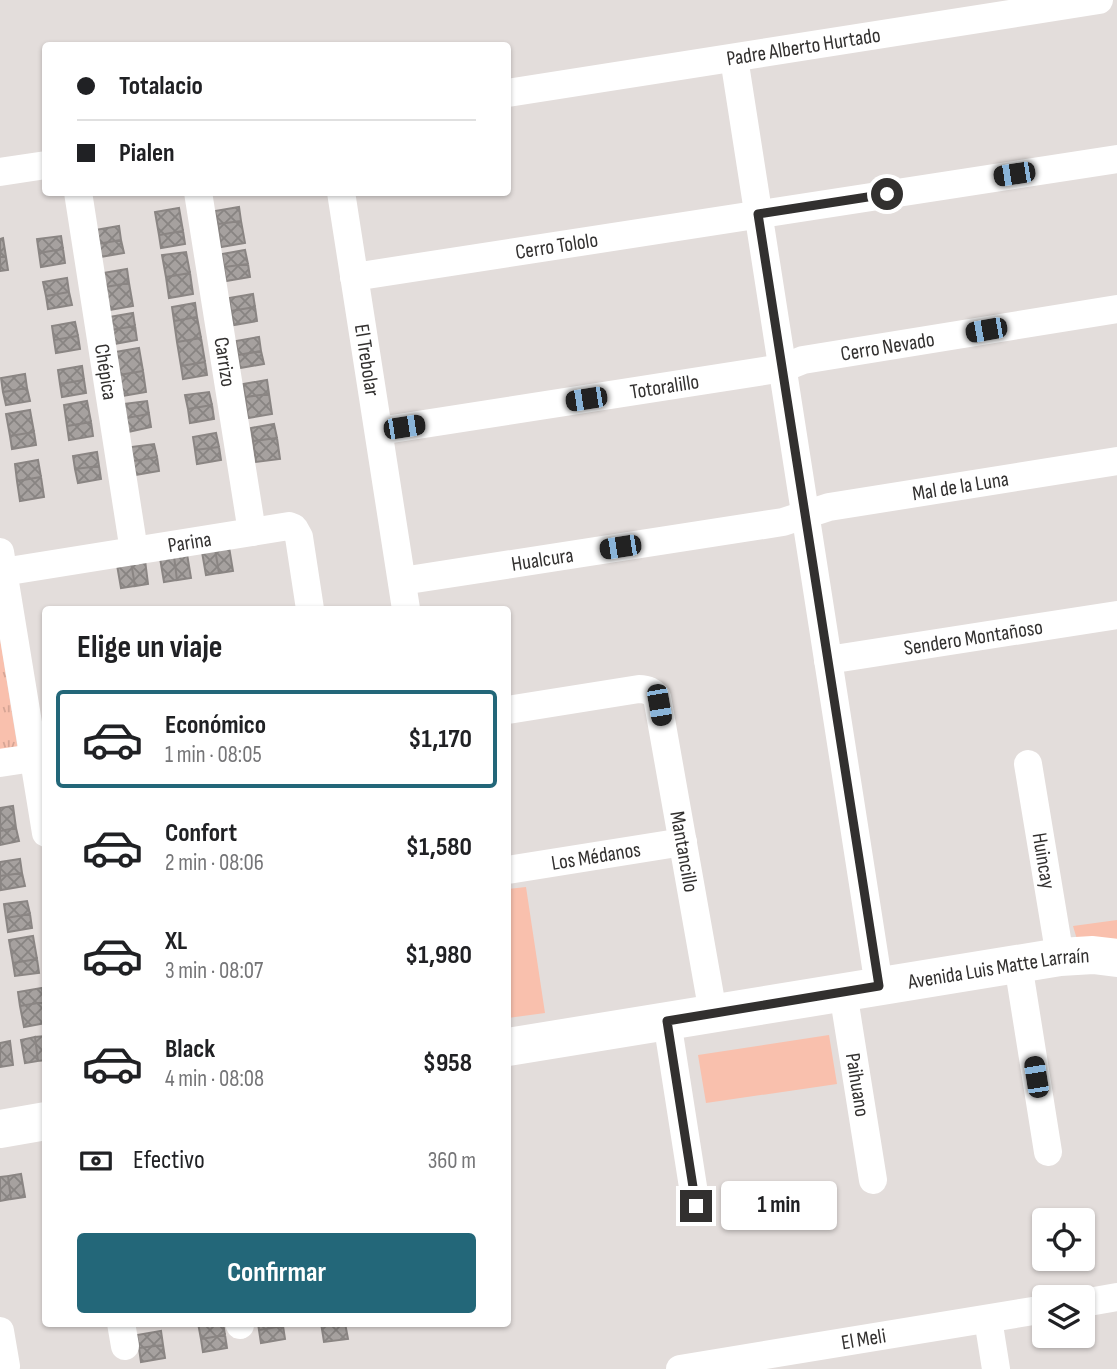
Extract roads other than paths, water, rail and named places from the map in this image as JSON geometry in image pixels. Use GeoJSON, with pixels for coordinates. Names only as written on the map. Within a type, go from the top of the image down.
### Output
{"type":"FeatureCollection","features":[{"type":"Feature","properties":{"kind":"street","name":"Padre Alberto Hurtado"},"geometry":{"type":"LineString","coordinates":[[511,93],[1099,0]]}},
{"type":"Feature","properties":{"kind":"street","name":"Paihuano"},"geometry":{"type":"LineString","coordinates":[[734,58],[828,660],[861,989],[873,1180]]}},
{"type":"Feature","properties":{"kind":"street","name":"Cerro Tololo"},"geometry":{"type":"LineString","coordinates":[[354,277],[1117,159]]}},
{"type":"Feature","properties":{"kind":"street"},"geometry":{"type":"LineString","coordinates":[[0,172],[42,166]]}},
{"type":"Feature","properties":{"kind":"street","name":"Chépica"},"geometry":{"type":"LineString","coordinates":[[79,196],[134,551]]}},
{"type":"Feature","properties":{"kind":"street","name":"Carrizo"},"geometry":{"type":"LineString","coordinates":[[199,196],[252,532]]}},
{"type":"Feature","properties":{"kind":"street","name":"El Trebolar"},"geometry":{"type":"LineString","coordinates":[[342,196],[406,606]]}},
{"type":"Feature","properties":{"kind":"street","name":"Cerro Nevado"},"geometry":{"type":"LineString","coordinates":[[783,369],[803,360],[1117,309]]}},
{"type":"Feature","properties":{"kind":"street","name":"Totoralillo"},"geometry":{"type":"LineString","coordinates":[[379,431],[783,369]]}},
{"type":"Feature","properties":{"kind":"street","name":"Mal de la Luna"},"geometry":{"type":"LineString","coordinates":[[805,514],[829,507],[1117,461]]}},
{"type":"Feature","properties":{"kind":"street","name":"Hualcura"},"geometry":{"type":"LineString","coordinates":[[402,580],[783,522],[805,514]]}},
{"type":"Feature","properties":{"kind":"street","name":"Parina"},"geometry":{"type":"LineString","coordinates":[[2,562],[134,551],[289,526],[297,532],[309,606]]}},
{"type":"Feature","properties":{"kind":"street"},"geometry":{"type":"LineString","coordinates":[[2,562],[35,705],[33,758],[42,810]]}},
{"type":"Feature","properties":{"kind":"street","name":"Sendero Montañoso"},"geometry":{"type":"LineString","coordinates":[[828,660],[1117,615]]}},
{"type":"Feature","properties":{"kind":"street","name":"Mantancillo"},"geometry":{"type":"LineString","coordinates":[[511,710],[639,689],[646,689],[657,697],[713,1013]]}},
{"type":"Feature","properties":{"kind":"street"},"geometry":{"type":"LineString","coordinates":[[0,763],[33,758]]}},
{"type":"Feature","properties":{"kind":"street","name":"Huincay"},"geometry":{"type":"LineString","coordinates":[[1028,764],[1060,957]]}},
{"type":"Feature","properties":{"kind":"street","name":"Los Médanos"},"geometry":{"type":"LineString","coordinates":[[511,870],[683,842]]}},
{"type":"Feature","properties":{"kind":"street","name":"Avenida Luis Matte Larraín"},"geometry":{"type":"LineString","coordinates":[[511,1046],[1060,957],[1093,955],[1117,958]]}},
{"type":"Feature","properties":{"kind":"street"},"geometry":{"type":"LineString","coordinates":[[1018,964],[1048,1152]]}},
{"type":"Feature","properties":{"kind":"street"},"geometry":{"type":"LineString","coordinates":[[667,1021],[696,1206]]}},
{"type":"Feature","properties":{"kind":"street"},"geometry":{"type":"LineString","coordinates":[[0,1129],[42,1122]]}},
{"type":"Feature","properties":{"kind":"street"},"geometry":{"type":"LineString","coordinates":[[1095,1301],[1117,1297]]}},
{"type":"Feature","properties":{"kind":"street","name":"El Meli"},"geometry":{"type":"LineString","coordinates":[[680,1369],[827,1357],[1032,1311]]}},
{"type":"Feature","properties":{"kind":"street"},"geometry":{"type":"LineString","coordinates":[[988,1319],[996,1369]]}},
{"type":"Feature","properties":{"kind":"street"},"geometry":{"type":"LineString","coordinates":[[0,1331],[6,1366]]}}]}
